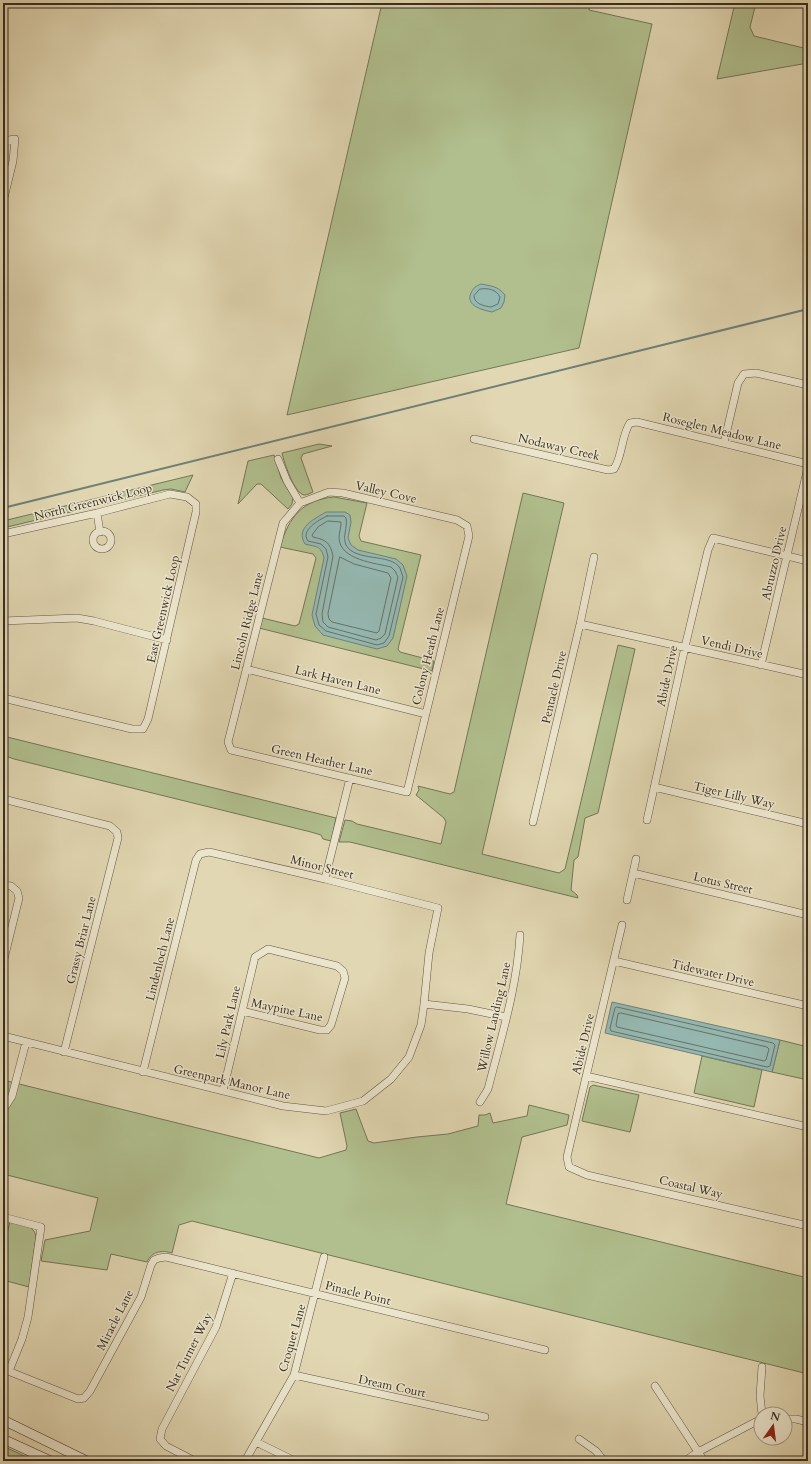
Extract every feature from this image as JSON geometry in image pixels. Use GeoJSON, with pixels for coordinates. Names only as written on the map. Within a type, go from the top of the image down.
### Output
{"type":"FeatureCollection","features":[{"type":"Feature","properties":{"kind":"main road"},"geometry":{"type":"LineString","coordinates":[[51,1461],[4,1439],[7,1422],[87,1461]]}},
{"type":"Feature","properties":{"kind":"street"},"geometry":{"type":"LineString","coordinates":[[3,141],[16,139],[13,161],[3,202]]}},
{"type":"Feature","properties":{"kind":"street"},"geometry":{"type":"LineString","coordinates":[[724,443],[738,383],[744,374],[756,373],[808,385]]}},
{"type":"Feature","properties":{"kind":"street","name":"Roseglen Meadow Lane"},"geometry":{"type":"LineString","coordinates":[[630,423],[637,422],[808,464]]}},
{"type":"Feature","properties":{"kind":"street","name":"Nodaway Creek"},"geometry":{"type":"LineString","coordinates":[[474,438],[608,470],[614,468],[618,463],[626,428],[630,423]]}},
{"type":"Feature","properties":{"kind":"street"},"geometry":{"type":"LineString","coordinates":[[278,459],[287,481],[300,503]]}},
{"type":"Feature","properties":{"kind":"street","name":"Abruzzo Drive"},"geometry":{"type":"LineString","coordinates":[[761,665],[808,467]]}},
{"type":"Feature","properties":{"kind":"street","name":"Valley Cove"},"geometry":{"type":"LineString","coordinates":[[300,503],[329,492],[343,493],[457,520],[467,526]]}},
{"type":"Feature","properties":{"kind":"street","name":"North Greenwick Loop"},"geometry":{"type":"LineString","coordinates":[[3,534],[96,513],[170,494],[187,497]]}},
{"type":"Feature","properties":{"kind":"street","name":"East Greenwick Loop"},"geometry":{"type":"LineString","coordinates":[[3,698],[132,729],[143,729],[148,719],[196,512],[196,504],[187,497]]}},
{"type":"Feature","properties":{"kind":"street","name":"Lincoln Ridge Lane"},"geometry":{"type":"LineString","coordinates":[[231,750],[228,742],[283,523],[300,503]]}},
{"type":"Feature","properties":{"kind":"street"},"geometry":{"type":"LineString","coordinates":[[96,513],[100,532]]}},
{"type":"Feature","properties":{"kind":"street","name":"Colony Heath Lane"},"geometry":{"type":"LineString","coordinates":[[407,792],[469,536],[467,526]]}},
{"type":"Feature","properties":{"kind":"street","name":"Abide Drive"},"geometry":{"type":"LineString","coordinates":[[647,820],[685,647],[708,550],[713,538],[787,556]]}},
{"type":"Feature","properties":{"kind":"street"},"geometry":{"type":"LineString","coordinates":[[787,556],[808,561]]}},
{"type":"Feature","properties":{"kind":"street","name":"Pentacle Drive"},"geometry":{"type":"LineString","coordinates":[[533,822],[580,624],[594,557]]}},
{"type":"Feature","properties":{"kind":"street"},"geometry":{"type":"LineString","coordinates":[[3,621],[77,618],[167,640]]}},
{"type":"Feature","properties":{"kind":"street","name":"Vendi Drive"},"geometry":{"type":"LineString","coordinates":[[580,624],[808,675]]}},
{"type":"Feature","properties":{"kind":"street","name":"Lark Haven Lane"},"geometry":{"type":"LineString","coordinates":[[246,669],[426,714]]}},
{"type":"Feature","properties":{"kind":"street","name":"Green Heather Lane"},"geometry":{"type":"LineString","coordinates":[[231,750],[407,792]]}},
{"type":"Feature","properties":{"kind":"street"},"geometry":{"type":"LineString","coordinates":[[325,879],[350,778]]}},
{"type":"Feature","properties":{"kind":"street","name":"Tiger Lilly Way"},"geometry":{"type":"LineString","coordinates":[[654,787],[808,824]]}},
{"type":"Feature","properties":{"kind":"street","name":"Grassy Briar Lane"},"geometry":{"type":"LineString","coordinates":[[3,799],[110,826],[117,832],[118,838],[64,1052]]}},
{"type":"Feature","properties":{"kind":"street","name":"Minor Street"},"geometry":{"type":"LineString","coordinates":[[200,854],[209,852],[325,879],[438,908]]}},
{"type":"Feature","properties":{"kind":"street","name":"Lindenloch Lane"},"geometry":{"type":"LineString","coordinates":[[143,1072],[196,860],[200,854]]}},
{"type":"Feature","properties":{"kind":"street"},"geometry":{"type":"LineString","coordinates":[[627,900],[636,858]]}},
{"type":"Feature","properties":{"kind":"street","name":"Lotus Street"},"geometry":{"type":"LineString","coordinates":[[633,873],[808,914]]}},
{"type":"Feature","properties":{"kind":"street"},"geometry":{"type":"LineString","coordinates":[[3,885],[11,886],[17,891],[19,898],[3,963]]}},
{"type":"Feature","properties":{"kind":"street","name":"Greenpark Manor Lane"},"geometry":{"type":"LineString","coordinates":[[3,1036],[283,1106],[326,1111],[363,1101],[391,1079],[409,1057],[421,1026],[429,953],[438,908]]}},
{"type":"Feature","properties":{"kind":"street","name":"Abide Drive"},"geometry":{"type":"LineString","coordinates":[[569,1167],[567,1157],[622,925]]}},
{"type":"Feature","properties":{"kind":"street","name":"Willow Landing Lane"},"geometry":{"type":"LineString","coordinates":[[480,1102],[488,1089],[514,988],[520,935]]}},
{"type":"Feature","properties":{"kind":"street","name":"Lily Park Lane"},"geometry":{"type":"LineString","coordinates":[[223,1091],[255,957],[268,949],[337,966],[343,971],[346,978],[331,1026],[327,1030]]}},
{"type":"Feature","properties":{"kind":"street","name":"Tidewater Drive"},"geometry":{"type":"LineString","coordinates":[[614,960],[808,1006]]}},
{"type":"Feature","properties":{"kind":"street"},"geometry":{"type":"LineString","coordinates":[[424,1004],[468,1009],[506,1017]]}},
{"type":"Feature","properties":{"kind":"street","name":"Maypine Lane"},"geometry":{"type":"LineString","coordinates":[[242,1011],[320,1030],[327,1030]]}},
{"type":"Feature","properties":{"kind":"street"},"geometry":{"type":"LineString","coordinates":[[3,1110],[14,1088],[26,1042]]}},
{"type":"Feature","properties":{"kind":"street"},"geometry":{"type":"LineString","coordinates":[[586,1076],[808,1127]]}},
{"type":"Feature","properties":{"kind":"street","name":"Coastal Way"},"geometry":{"type":"LineString","coordinates":[[569,1167],[587,1175],[808,1226]]}},
{"type":"Feature","properties":{"kind":"street"},"geometry":{"type":"LineString","coordinates":[[3,1217],[41,1227],[28,1317],[6,1370]]}},
{"type":"Feature","properties":{"kind":"street","name":"Miracle Lane"},"geometry":{"type":"LineString","coordinates":[[6,1370],[43,1384],[71,1397],[78,1399],[84,1398],[90,1391],[137,1304],[151,1265],[154,1260],[166,1257]]}},
{"type":"Feature","properties":{"kind":"street","name":"Pinacle Point"},"geometry":{"type":"LineString","coordinates":[[166,1257],[545,1350]]}},
{"type":"Feature","properties":{"kind":"street","name":"Croquet Lane"},"geometry":{"type":"LineString","coordinates":[[245,1461],[294,1375],[324,1257]]}},
{"type":"Feature","properties":{"kind":"street","name":"Nat Turner Way"},"geometry":{"type":"LineString","coordinates":[[195,1461],[166,1446],[160,1439],[162,1429],[216,1327],[233,1274]]}},
{"type":"Feature","properties":{"kind":"street"},"geometry":{"type":"LineString","coordinates":[[761,1406],[760,1396],[762,1367]]}},
{"type":"Feature","properties":{"kind":"street","name":"Dream Court"},"geometry":{"type":"LineString","coordinates":[[294,1375],[485,1417]]}},
{"type":"Feature","properties":{"kind":"street"},"geometry":{"type":"LineString","coordinates":[[655,1386],[704,1461]]}},
{"type":"Feature","properties":{"kind":"street"},"geometry":{"type":"LineString","coordinates":[[793,1419],[808,1422]]}},
{"type":"Feature","properties":{"kind":"street"},"geometry":{"type":"LineString","coordinates":[[685,1461],[698,1452],[753,1423]]}},
{"type":"Feature","properties":{"kind":"street"},"geometry":{"type":"LineString","coordinates":[[579,1439],[596,1451],[604,1461]]}},
{"type":"Feature","properties":{"kind":"street"},"geometry":{"type":"LineString","coordinates":[[256,1442],[295,1461]]}},
{"type":"Feature","properties":{"kind":"green space"},"geometry":{"type":"Polygon","coordinates":[[[382,3],[590,3],[589,10],[652,24],[579,348],[287,415],[382,3]]]}},
{"type":"Feature","properties":{"kind":"green space"},"geometry":{"type":"Polygon","coordinates":[[[735,3],[756,3],[750,27],[754,36],[808,49],[808,63],[717,79],[735,3]]]}},
{"type":"Feature","properties":{"kind":"green space"},"geometry":{"type":"Polygon","coordinates":[[[319,444],[332,446],[303,454],[301,458],[313,492],[304,495],[300,493],[293,483],[282,453],[319,444]]]}},
{"type":"Feature","properties":{"kind":"green space"},"geometry":{"type":"Polygon","coordinates":[[[274,455],[281,478],[293,498],[292,504],[288,509],[261,484],[257,484],[238,504],[248,461],[274,455]]]}},
{"type":"Feature","properties":{"kind":"green space"},"geometry":{"type":"Polygon","coordinates":[[[193,475],[185,492],[171,489],[163,490],[3,528],[3,521],[193,475]]]}},
{"type":"Feature","properties":{"kind":"green space"},"geometry":{"type":"Polygon","coordinates":[[[523,493],[564,503],[482,854],[559,873],[565,869],[618,645],[635,649],[598,813],[585,818],[578,857],[574,860],[571,890],[577,895],[578,898],[350,842],[339,842],[345,820],[441,844],[446,822],[444,818],[416,795],[419,790],[418,786],[450,794],[454,792],[523,493]]]}},
{"type":"Feature","properties":{"kind":"green space"},"geometry":{"type":"Polygon","coordinates":[[[334,497],[367,503],[359,536],[361,541],[421,555],[398,649],[400,652],[434,661],[432,671],[259,628],[262,618],[295,626],[299,624],[316,558],[313,554],[280,547],[288,527],[298,512],[313,502],[334,497]]]}},
{"type":"Feature","properties":{"kind":"green space"},"geometry":{"type":"Polygon","coordinates":[[[3,736],[336,818],[331,841],[323,839],[321,835],[311,832],[14,759],[3,755],[3,736]]]}},
{"type":"Feature","properties":{"kind":"green space"},"geometry":{"type":"Polygon","coordinates":[[[780,1040],[808,1047],[808,1080],[772,1072],[780,1040]]]}},
{"type":"Feature","properties":{"kind":"green space"},"geometry":{"type":"Polygon","coordinates":[[[702,1056],[762,1070],[754,1107],[694,1093],[702,1056]]]}},
{"type":"Feature","properties":{"kind":"green space"},"geometry":{"type":"Polygon","coordinates":[[[3,1080],[319,1158],[346,1150],[347,1146],[340,1113],[356,1109],[368,1141],[374,1143],[448,1134],[478,1126],[479,1115],[490,1113],[493,1123],[527,1116],[529,1105],[569,1115],[567,1125],[522,1137],[506,1204],[808,1278],[808,1374],[192,1221],[179,1225],[172,1253],[158,1252],[149,1258],[147,1262],[111,1254],[107,1270],[41,1261],[45,1240],[90,1231],[98,1198],[3,1174],[3,1080]]]}},
{"type":"Feature","properties":{"kind":"green space"},"geometry":{"type":"Polygon","coordinates":[[[593,1085],[639,1095],[630,1132],[582,1121],[590,1087],[593,1085]]]}},
{"type":"Feature","properties":{"kind":"green space"},"geometry":{"type":"Polygon","coordinates":[[[10,1222],[26,1225],[35,1233],[36,1237],[29,1287],[3,1280],[3,1248],[10,1222]]]}},
{"type":"Feature","properties":{"kind":"green space"},"geometry":{"type":"Polygon","coordinates":[[[3,1446],[35,1461],[3,1461],[3,1446]]]}},
{"type":"Feature","properties":{"kind":"water"},"geometry":{"type":"Polygon","coordinates":[[[481,284],[497,288],[505,295],[501,308],[492,312],[476,307],[470,301],[471,293],[475,287],[481,284]]]}},
{"type":"Feature","properties":{"kind":"water"},"geometry":{"type":"Polygon","coordinates":[[[326,512],[345,512],[350,515],[351,522],[348,538],[351,545],[358,550],[396,559],[403,565],[407,576],[393,638],[387,646],[377,649],[323,635],[315,626],[312,615],[324,558],[320,549],[315,546],[305,544],[302,533],[311,521],[326,512]]]}},
{"type":"Feature","properties":{"kind":"water"},"geometry":{"type":"Polygon","coordinates":[[[612,1002],[780,1040],[772,1072],[605,1033],[612,1002]]]}},
{"type":"Feature","properties":{"kind":"waterway"},"geometry":{"type":"LineString","coordinates":[[3,508],[808,309]]}}]}
